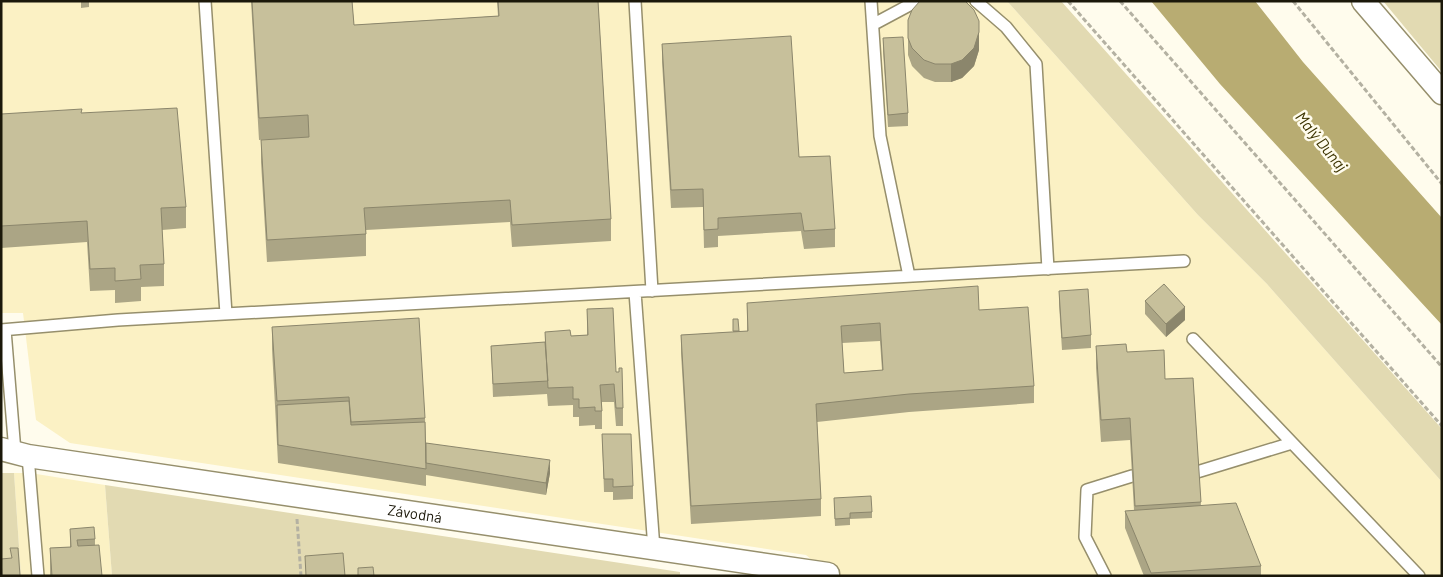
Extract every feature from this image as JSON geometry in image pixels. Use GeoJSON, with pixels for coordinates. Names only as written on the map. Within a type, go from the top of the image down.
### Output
{"type":"FeatureCollection","features":[{"type":"Feature","properties":{"kind":"street"},"geometry":{"type":"LineString","coordinates":[[1363,1],[1442,93]]}},
{"type":"Feature","properties":{"kind":"street","name":"Závodná"},"geometry":{"type":"LineString","coordinates":[[15,452],[831,575]]}},
{"type":"Feature","properties":{"kind":"lane"},"geometry":{"type":"LineString","coordinates":[[206,1],[226,314]]}},
{"type":"Feature","properties":{"kind":"lane"},"geometry":{"type":"LineString","coordinates":[[635,1],[652,291]]}},
{"type":"Feature","properties":{"kind":"lane"},"geometry":{"type":"LineString","coordinates":[[871,1],[880,136],[909,276]]}},
{"type":"Feature","properties":{"kind":"lane"},"geometry":{"type":"LineString","coordinates":[[874,24],[917,1]]}},
{"type":"Feature","properties":{"kind":"lane"},"geometry":{"type":"LineString","coordinates":[[976,1],[1006,27],[1036,64],[1048,269]]}},
{"type":"Feature","properties":{"kind":"lane"},"geometry":{"type":"LineString","coordinates":[[38,576],[15,452],[3,330],[118,320],[1184,261]]}},
{"type":"Feature","properties":{"kind":"lane"},"geometry":{"type":"LineString","coordinates":[[634,292],[654,548]]}},
{"type":"Feature","properties":{"kind":"lane"},"geometry":{"type":"LineString","coordinates":[[1193,339],[1420,576]]}},
{"type":"Feature","properties":{"kind":"lane"},"geometry":{"type":"LineString","coordinates":[[1197,472],[1292,443]]}},
{"type":"Feature","properties":{"kind":"lane"},"geometry":{"type":"LineString","coordinates":[[1105,576],[1085,537],[1087,490],[1132,476]]}},
{"type":"Feature","properties":{"kind":"path"},"geometry":{"type":"LineString","coordinates":[[1068,1],[1442,426]]}},
{"type":"Feature","properties":{"kind":"path"},"geometry":{"type":"LineString","coordinates":[[1120,1],[1442,367]]}},
{"type":"Feature","properties":{"kind":"path"},"geometry":{"type":"LineString","coordinates":[[1293,1],[1442,184]]}},
{"type":"Feature","properties":{"kind":"path"},"geometry":{"type":"LineString","coordinates":[[295,495],[301,576]]}},
{"type":"Feature","properties":{"kind":"shaded area"},"geometry":{"type":"Polygon","coordinates":[[[1,1],[1007,1],[1198,215],[1267,284],[1442,482],[1442,576],[831,576],[806,555],[70,443],[36,420],[23,313],[1,313],[1,1]]]}},
{"type":"Feature","properties":{"kind":"shaded area"},"geometry":{"type":"Polygon","coordinates":[[[1007,1],[1061,1],[1442,429],[1442,482],[1267,284],[1198,215],[1007,1]]]}},
{"type":"Feature","properties":{"kind":"shaded area"},"geometry":{"type":"Polygon","coordinates":[[[1383,1],[1442,1],[1442,72],[1383,1]]]}},
{"type":"Feature","properties":{"kind":"shaded area"},"geometry":{"type":"Polygon","coordinates":[[[1,473],[14,473],[21,576],[1,576],[1,473]]]}},
{"type":"Feature","properties":{"kind":"shaded area"},"geometry":{"type":"Polygon","coordinates":[[[14,473],[30,473],[105,485],[112,576],[21,576],[14,473]]]}},
{"type":"Feature","properties":{"kind":"shaded area"},"geometry":{"type":"Polygon","coordinates":[[[105,485],[680,572],[680,576],[112,576],[105,485]]]}},
{"type":"Feature","properties":{"kind":"water","name":"Malý Dunaj"},"geometry":{"type":"Polygon","coordinates":[[[1151,1],[1255,1],[1303,62],[1442,218],[1442,325],[1220,84],[1151,1]]]}},
{"type":"Feature","properties":{"kind":"building"},"geometry":{"type":"Polygon","coordinates":[[[252,1],[352,1],[354,25],[499,16],[498,1],[598,1],[611,219],[512,225],[510,200],[364,208],[366,234],[267,240],[261,140],[309,137],[308,115],[259,118],[252,1]]]}},
{"type":"Feature","properties":{"kind":"building"},"geometry":{"type":"Polygon","coordinates":[[[920,1],[965,1],[974,10],[979,21],[979,32],[974,48],[962,60],[951,64],[935,64],[924,60],[912,48],[908,38],[908,20],[912,10],[920,1]]]}},
{"type":"Feature","properties":{"kind":"building"},"geometry":{"type":"Polygon","coordinates":[[[791,36],[799,157],[830,156],[835,229],[804,231],[801,213],[718,218],[718,229],[704,230],[703,189],[671,190],[662,44],[791,36]]]}},
{"type":"Feature","properties":{"kind":"building"},"geometry":{"type":"Polygon","coordinates":[[[903,37],[908,113],[888,115],[883,38],[903,37]]]}},
{"type":"Feature","properties":{"kind":"building"},"geometry":{"type":"Polygon","coordinates":[[[177,108],[186,207],[161,208],[164,264],[140,265],[141,279],[115,281],[115,268],[90,269],[87,221],[1,226],[1,114],[82,109],[81,113],[177,108]]]}},
{"type":"Feature","properties":{"kind":"building"},"geometry":{"type":"Polygon","coordinates":[[[1164,284],[1185,307],[1166,324],[1145,301],[1164,284]]]}},
{"type":"Feature","properties":{"kind":"building"},"geometry":{"type":"Polygon","coordinates":[[[978,286],[979,310],[1028,307],[1034,386],[909,394],[816,404],[821,499],[691,506],[681,335],[748,331],[747,303],[978,286]],[[880,323],[841,326],[844,373],[883,370],[880,323]]]}},
{"type":"Feature","properties":{"kind":"building"},"geometry":{"type":"Polygon","coordinates":[[[1088,289],[1091,335],[1062,338],[1059,291],[1088,289]]]}},
{"type":"Feature","properties":{"kind":"building"},"geometry":{"type":"Polygon","coordinates":[[[613,308],[616,372],[619,372],[619,368],[622,368],[623,408],[616,408],[614,384],[600,385],[602,411],[595,411],[595,407],[579,408],[579,399],[573,399],[573,387],[548,388],[545,332],[570,330],[571,336],[588,335],[587,309],[613,308]]]}},
{"type":"Feature","properties":{"kind":"building"},"geometry":{"type":"Polygon","coordinates":[[[419,318],[425,418],[351,422],[349,397],[277,401],[272,327],[419,318]]]}},
{"type":"Feature","properties":{"kind":"building"},"geometry":{"type":"Polygon","coordinates":[[[733,319],[738,319],[739,331],[733,331],[733,319]]]}},
{"type":"Feature","properties":{"kind":"building"},"geometry":{"type":"Polygon","coordinates":[[[545,342],[548,381],[493,384],[491,346],[545,342]]]}},
{"type":"Feature","properties":{"kind":"building"},"geometry":{"type":"Polygon","coordinates":[[[1126,344],[1127,352],[1164,350],[1165,379],[1193,378],[1201,502],[1135,506],[1130,418],[1101,420],[1096,346],[1126,344]]]}},
{"type":"Feature","properties":{"kind":"building"},"geometry":{"type":"Polygon","coordinates":[[[349,401],[351,425],[425,422],[426,469],[278,445],[277,405],[349,401]]]}},
{"type":"Feature","properties":{"kind":"building"},"geometry":{"type":"Polygon","coordinates":[[[602,434],[631,434],[633,486],[613,487],[613,479],[604,479],[602,434]]]}},
{"type":"Feature","properties":{"kind":"building"},"geometry":{"type":"Polygon","coordinates":[[[426,443],[550,460],[546,483],[426,463],[426,443]]]}},
{"type":"Feature","properties":{"kind":"building"},"geometry":{"type":"Polygon","coordinates":[[[871,496],[872,512],[850,513],[850,518],[835,519],[834,498],[871,496]]]}},
{"type":"Feature","properties":{"kind":"building"},"geometry":{"type":"Polygon","coordinates":[[[1236,503],[1261,566],[1151,573],[1125,511],[1236,503]]]}},
{"type":"Feature","properties":{"kind":"building"},"geometry":{"type":"Polygon","coordinates":[[[94,527],[95,539],[77,540],[78,546],[99,545],[102,576],[52,576],[50,548],[71,547],[70,529],[94,527]]]}},
{"type":"Feature","properties":{"kind":"building"},"geometry":{"type":"Polygon","coordinates":[[[10,548],[18,548],[20,576],[2,576],[1,559],[12,558],[10,548]]]}},
{"type":"Feature","properties":{"kind":"building"},"geometry":{"type":"Polygon","coordinates":[[[343,553],[345,576],[306,576],[305,556],[343,553]]]}},
{"type":"Feature","properties":{"kind":"building"},"geometry":{"type":"Polygon","coordinates":[[[373,567],[374,576],[358,576],[358,568],[373,567]]]}}]}
